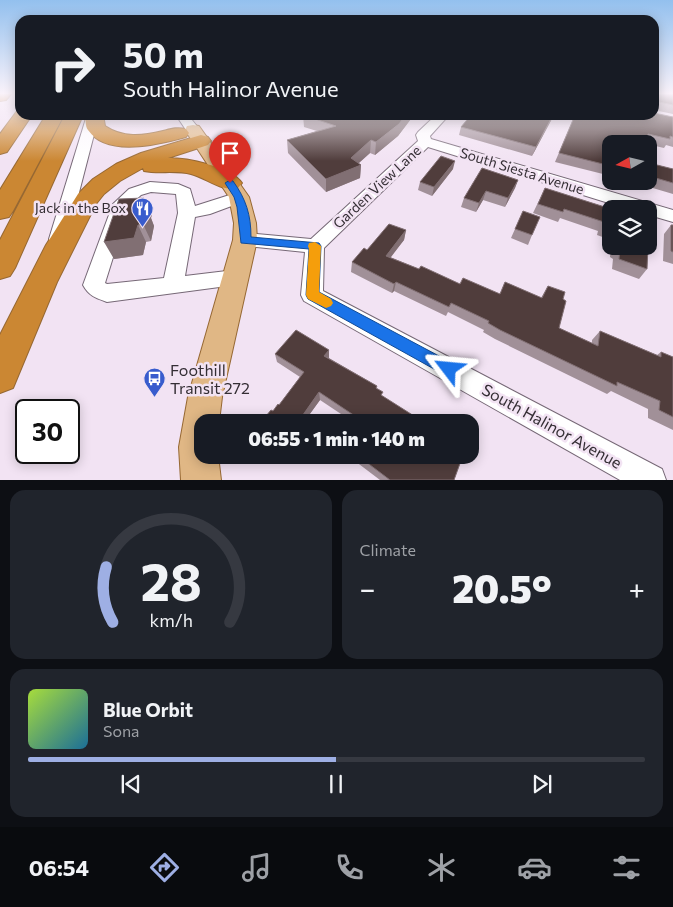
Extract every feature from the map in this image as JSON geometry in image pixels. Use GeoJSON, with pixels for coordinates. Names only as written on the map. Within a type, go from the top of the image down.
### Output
{"type":"FeatureCollection","features":[{"type":"Feature","properties":{"kind":"highway"},"geometry":{"type":"LineString","coordinates":[[2,157],[20,120]]}},
{"type":"Feature","properties":{"kind":"highway"},"geometry":{"type":"LineString","coordinates":[[2,157],[34,120]]}},
{"type":"Feature","properties":{"kind":"highway"},"geometry":{"type":"LineString","coordinates":[[0,211],[52,120]]}},
{"type":"Feature","properties":{"kind":"highway"},"geometry":{"type":"LineString","coordinates":[[0,268],[72,120]]}},
{"type":"Feature","properties":{"kind":"highway"},"geometry":{"type":"LineString","coordinates":[[95,120],[96,128],[102,134],[125,141],[158,138],[192,129]]}},
{"type":"Feature","properties":{"kind":"highway"},"geometry":{"type":"LineString","coordinates":[[0,375],[53,258],[89,195],[119,172],[160,154],[192,129]]}},
{"type":"Feature","properties":{"kind":"highway"},"geometry":{"type":"LineString","coordinates":[[119,172],[154,166],[182,164],[207,170],[235,190]]}},
{"type":"Feature","properties":{"kind":"main road"},"geometry":{"type":"LineString","coordinates":[[192,129],[235,190],[245,223],[245,240],[205,397],[198,447],[201,480]]}},
{"type":"Feature","properties":{"kind":"street"},"geometry":{"type":"LineString","coordinates":[[53,258],[93,120]]}},
{"type":"Feature","properties":{"kind":"street","name":"Garden View Lane"},"geometry":{"type":"LineString","coordinates":[[315,246],[425,142],[423,135],[438,120]]}},
{"type":"Feature","properties":{"kind":"street","name":"South Siesta Avenue"},"geometry":{"type":"LineString","coordinates":[[425,142],[618,200]]}},
{"type":"Feature","properties":{"kind":"street"},"geometry":{"type":"LineString","coordinates":[[173,285],[187,213],[184,192],[178,189],[150,188],[135,192],[121,204],[94,284],[99,290],[107,292],[173,285],[235,278]]}},
{"type":"Feature","properties":{"kind":"street"},"geometry":{"type":"LineString","coordinates":[[187,213],[204,210],[235,190]]}},
{"type":"Feature","properties":{"kind":"street","name":"South Siesta Avenue"},"geometry":{"type":"LineString","coordinates":[[657,212],[673,216]]}},
{"type":"Feature","properties":{"kind":"street"},"geometry":{"type":"LineString","coordinates":[[245,240],[315,246]]}},
{"type":"Feature","properties":{"kind":"street","name":"South Halinor Avenue"},"geometry":{"type":"LineString","coordinates":[[315,246],[312,295],[651,480]]}},
{"type":"Feature","properties":{"kind":"building"},"geometry":{"type":"Polygon","coordinates":[[[659,116],[673,117],[673,137],[670,136],[670,139],[648,134],[602,135],[602,164],[559,153],[573,120],[659,120],[659,116]]]}},
{"type":"Feature","properties":{"kind":"building"},"geometry":{"type":"Polygon","coordinates":[[[318,120],[402,120],[376,142],[371,140],[351,158],[361,165],[326,179],[287,140],[336,126],[318,120]]]}},
{"type":"Feature","properties":{"kind":"building"},"geometry":{"type":"Polygon","coordinates":[[[467,120],[550,120],[536,147],[461,127],[467,120]]]}},
{"type":"Feature","properties":{"kind":"building"},"geometry":{"type":"Polygon","coordinates":[[[441,156],[455,161],[434,187],[420,182],[441,156]]]}},
{"type":"Feature","properties":{"kind":"building"},"geometry":{"type":"Polygon","coordinates":[[[658,165],[673,169],[673,183],[658,179],[658,165]]]}},
{"type":"Feature","properties":{"kind":"building"},"geometry":{"type":"Polygon","coordinates":[[[482,168],[518,180],[508,198],[486,191],[479,203],[464,198],[482,168]]]}},
{"type":"Feature","properties":{"kind":"building"},"geometry":{"type":"Polygon","coordinates":[[[545,188],[602,206],[602,221],[564,209],[563,212],[538,204],[545,188]]]}},
{"type":"Feature","properties":{"kind":"building"},"geometry":{"type":"Polygon","coordinates":[[[144,198],[141,210],[147,209],[143,224],[138,225],[134,238],[104,242],[119,199],[144,198]]]}},
{"type":"Feature","properties":{"kind":"building"},"geometry":{"type":"Polygon","coordinates":[[[523,211],[540,217],[532,235],[515,229],[523,211]]]}},
{"type":"Feature","properties":{"kind":"building"},"geometry":{"type":"Polygon","coordinates":[[[389,224],[406,230],[386,256],[419,269],[421,266],[460,284],[463,278],[500,294],[505,282],[542,298],[548,286],[565,292],[563,299],[566,301],[559,328],[598,346],[600,331],[661,357],[661,352],[673,357],[673,417],[659,410],[660,401],[617,382],[617,386],[500,330],[488,323],[489,321],[451,303],[449,307],[396,282],[394,284],[352,262],[364,248],[367,250],[389,224]]]}},
{"type":"Feature","properties":{"kind":"building"},"geometry":{"type":"Polygon","coordinates":[[[671,225],[673,225],[673,252],[671,251],[671,225]]]}},
{"type":"Feature","properties":{"kind":"building"},"geometry":{"type":"Polygon","coordinates":[[[619,255],[648,255],[647,269],[619,259],[619,255]]]}},
{"type":"Feature","properties":{"kind":"building"},"geometry":{"type":"Polygon","coordinates":[[[296,330],[329,350],[324,356],[377,386],[376,388],[383,392],[381,395],[411,414],[352,414],[319,392],[304,414],[268,414],[279,405],[304,372],[275,354],[296,330]]]}},
{"type":"Feature","properties":{"kind":"building"},"geometry":{"type":"Polygon","coordinates":[[[369,464],[460,464],[454,480],[390,480],[369,464]]]}},
{"type":"Feature","properties":{"kind":"slow traffic"},"geometry":{"type":"LineString","coordinates":[[313,246],[315,246],[312,295],[326,303]]}},
{"type":"Feature","properties":{"kind":"place","name":"Jack in the Box"},"geometry":{"type":"Point","coordinates":[142,227]}},
{"type":"Feature","properties":{"kind":"place","name":"Foothill Transit 272"},"geometry":{"type":"Point","coordinates":[154,398]}},
{"type":"Feature","properties":{"kind":"route"},"geometry":{"type":"LineString","coordinates":[[230,183],[243,207],[245,240],[315,246],[312,295],[449,369]]}}]}
